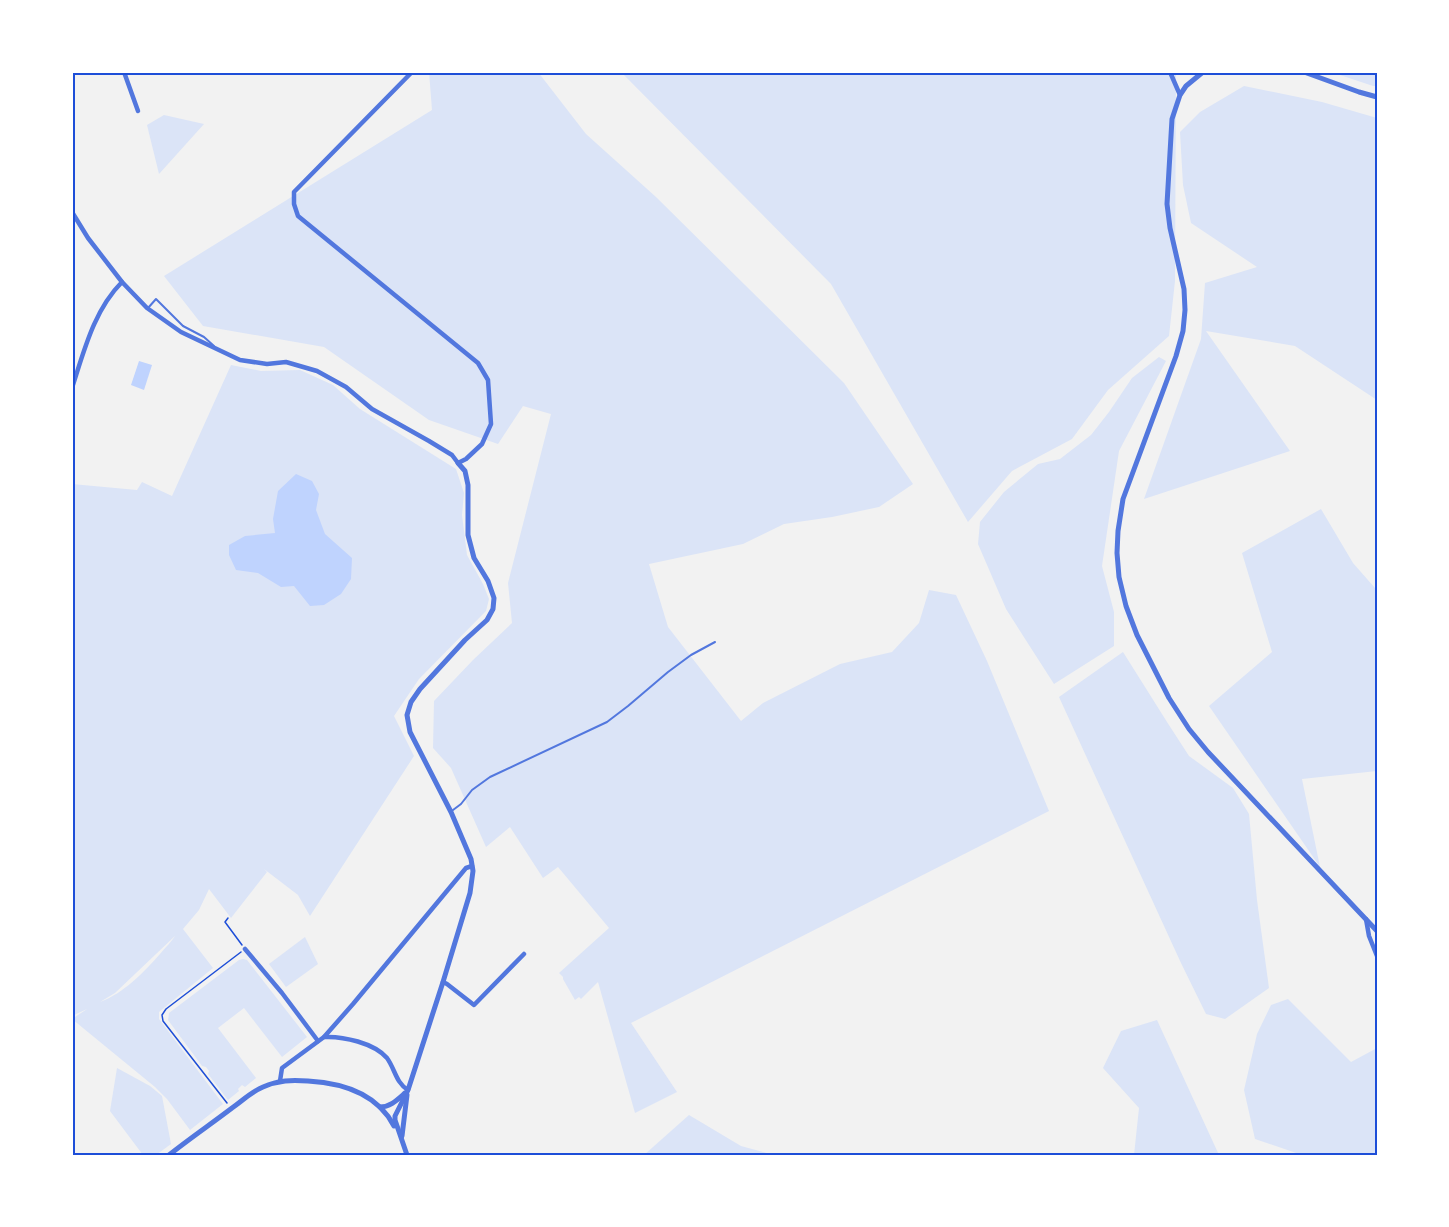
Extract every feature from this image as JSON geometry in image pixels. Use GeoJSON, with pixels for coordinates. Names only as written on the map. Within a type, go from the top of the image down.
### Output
{"type":"FeatureCollection","features":[{"type":"Feature","properties":{"kind":"street"},"geometry":{"type":"LineString","coordinates":[[124,72],[138,111]]}},
{"type":"Feature","properties":{"kind":"street"},"geometry":{"type":"LineString","coordinates":[[412,72],[294,192],[294,204],[298,216],[478,363],[488,380],[491,424],[482,444],[466,459],[458,463]]}},
{"type":"Feature","properties":{"kind":"street"},"geometry":{"type":"LineString","coordinates":[[1170,72],[1180,95]]}},
{"type":"Feature","properties":{"kind":"street"},"geometry":{"type":"LineString","coordinates":[[1203,72],[1186,86],[1180,95],[1172,119],[1167,204],[1184,289],[1184,331],[1123,499],[1117,553],[1121,587],[1137,635],[1189,729],[1377,931]]}},
{"type":"Feature","properties":{"kind":"street"},"geometry":{"type":"LineString","coordinates":[[1304,72],[1377,97]]}},
{"type":"Feature","properties":{"kind":"street"},"geometry":{"type":"LineString","coordinates":[[72,212],[88,238],[122,282],[147,308],[181,332],[240,360],[267,364],[286,362],[317,371],[346,387],[372,409],[452,455],[465,471],[468,485],[468,535],[474,558],[488,581],[494,598],[494,609],[487,621],[465,640],[420,689],[411,702],[407,715],[410,732],[451,812],[471,859],[473,871],[470,893],[443,982],[408,1090],[393,1120]]}},
{"type":"Feature","properties":{"kind":"street"},"geometry":{"type":"LineString","coordinates":[[72,388],[87,340],[101,311],[122,282]]}},
{"type":"Feature","properties":{"kind":"street"},"geometry":{"type":"LineString","coordinates":[[280,1082],[282,1068],[324,1037],[466,868],[472,866]]}},
{"type":"Feature","properties":{"kind":"street"},"geometry":{"type":"LineString","coordinates":[[1366,919],[1369,936],[1377,956]]}},
{"type":"Feature","properties":{"kind":"street"},"geometry":{"type":"LineString","coordinates":[[245,949],[318,1041]]}},
{"type":"Feature","properties":{"kind":"street"},"geometry":{"type":"LineString","coordinates":[[443,982],[474,1005],[524,954]]}},
{"type":"Feature","properties":{"kind":"street"},"geometry":{"type":"LineString","coordinates":[[324,1037],[347,1038],[376,1050],[386,1058],[401,1086],[408,1090]]}},
{"type":"Feature","properties":{"kind":"street"},"geometry":{"type":"LineString","coordinates":[[169,1155],[261,1087],[288,1080],[337,1084],[352,1088],[379,1106],[393,1120],[407,1155]]}},
{"type":"Feature","properties":{"kind":"street"},"geometry":{"type":"LineString","coordinates":[[379,1106],[386,1107],[408,1090]]}},
{"type":"Feature","properties":{"kind":"street"},"geometry":{"type":"LineString","coordinates":[[402,1141],[408,1090]]}},
{"type":"Feature","properties":{"kind":"street"},"geometry":{"type":"LineString","coordinates":[[393,1120],[399,1118],[405,1111]]}},
{"type":"Feature","properties":{"kind":"lane"},"geometry":{"type":"LineString","coordinates":[[147,308],[156,299],[183,326],[204,337],[218,350]]}},
{"type":"Feature","properties":{"kind":"lane"},"geometry":{"type":"LineString","coordinates":[[451,812],[472,790],[490,777],[607,722],[668,672],[691,655],[715,642]]}},
{"type":"Feature","properties":{"kind":"path"},"geometry":{"type":"LineString","coordinates":[[228,918],[225,922],[245,949],[166,1009],[162,1015],[163,1021],[231,1108]]}},
{"type":"Feature","properties":{"kind":"shaded area"},"geometry":{"type":"Polygon","coordinates":[[[429,72],[538,72],[586,134],[656,197],[844,383],[913,484],[879,507],[784,524],[743,544],[649,564],[668,627],[741,721],[763,703],[840,664],[892,652],[919,623],[929,590],[956,595],[987,661],[1049,811],[631,1023],[677,1092],[635,1113],[598,982],[581,999],[579,997],[575,1000],[559,973],[609,928],[558,867],[543,878],[510,827],[486,847],[451,768],[433,748],[434,701],[512,623],[508,583],[551,414],[523,406],[498,444],[429,420],[324,347],[203,326],[164,276],[432,110],[429,72]]]}},
{"type":"Feature","properties":{"kind":"shaded area"},"geometry":{"type":"Polygon","coordinates":[[[621,72],[1176,72],[1175,281],[1169,336],[1108,390],[1072,439],[1012,471],[968,522],[831,284],[621,72]]]}},
{"type":"Feature","properties":{"kind":"shaded area"},"geometry":{"type":"Polygon","coordinates":[[[1331,72],[1377,72],[1377,86],[1373,86],[1331,72]]]}},
{"type":"Feature","properties":{"kind":"shaded area"},"geometry":{"type":"Polygon","coordinates":[[[1244,86],[1322,102],[1377,118],[1377,400],[1295,346],[1206,331],[1290,451],[1144,499],[1201,339],[1205,283],[1257,267],[1191,223],[1183,185],[1180,132],[1200,112],[1244,86]]]}},
{"type":"Feature","properties":{"kind":"shaded area"},"geometry":{"type":"Polygon","coordinates":[[[164,115],[204,124],[159,174],[147,125],[164,115]]]}},
{"type":"Feature","properties":{"kind":"shaded area"},"geometry":{"type":"Polygon","coordinates":[[[1159,357],[1166,361],[1119,451],[1102,566],[1114,612],[1114,646],[1054,684],[1006,609],[978,544],[980,522],[1004,492],[1038,464],[1060,459],[1091,435],[1132,378],[1159,357]]]}},
{"type":"Feature","properties":{"kind":"shaded area"},"geometry":{"type":"Polygon","coordinates":[[[231,365],[261,371],[300,370],[333,385],[360,409],[456,469],[464,493],[462,515],[467,555],[489,599],[486,611],[419,679],[394,716],[414,756],[310,916],[298,895],[264,869],[267,872],[231,918],[209,889],[199,910],[183,929],[213,968],[159,1012],[159,1019],[223,1104],[190,1130],[155,1087],[72,1019],[87,1009],[72,1016],[72,484],[137,490],[142,482],[172,496],[231,365]],[[175,936],[115,993],[100,1002],[109,998],[133,982],[175,936]]]}},
{"type":"Feature","properties":{"kind":"shaded area"},"geometry":{"type":"Polygon","coordinates":[[[1321,509],[1353,563],[1375,588],[1377,587],[1377,771],[1302,779],[1320,867],[1209,706],[1272,652],[1242,553],[1321,509]]]}},
{"type":"Feature","properties":{"kind":"shaded area"},"geometry":{"type":"Polygon","coordinates":[[[1123,652],[1189,756],[1233,788],[1249,814],[1257,900],[1269,988],[1225,1019],[1206,1014],[1059,697],[1123,652]]]}},
{"type":"Feature","properties":{"kind":"shaded area"},"geometry":{"type":"Polygon","coordinates":[[[305,937],[318,964],[286,987],[269,964],[305,937]]]}},
{"type":"Feature","properties":{"kind":"shaded area"},"geometry":{"type":"Polygon","coordinates":[[[243,959],[247,960],[307,1037],[282,1057],[244,1008],[218,1028],[256,1078],[245,1087],[242,1085],[239,1091],[228,1100],[208,1074],[206,1067],[202,1066],[168,1020],[169,1013],[243,959]]]}},
{"type":"Feature","properties":{"kind":"shaded area"},"geometry":{"type":"Polygon","coordinates":[[[1288,999],[1351,1062],[1377,1048],[1377,1155],[1302,1155],[1255,1139],[1244,1090],[1257,1034],[1271,1005],[1288,999]]]}},
{"type":"Feature","properties":{"kind":"shaded area"},"geometry":{"type":"Polygon","coordinates":[[[1157,1020],[1219,1155],[1134,1155],[1139,1108],[1103,1068],[1121,1031],[1157,1020]]]}},
{"type":"Feature","properties":{"kind":"shaded area"},"geometry":{"type":"Polygon","coordinates":[[[117,1068],[150,1086],[162,1096],[171,1144],[156,1155],[143,1155],[110,1111],[117,1068]]]}},
{"type":"Feature","properties":{"kind":"shaded area"},"geometry":{"type":"Polygon","coordinates":[[[689,1115],[741,1146],[774,1155],[644,1155],[689,1115]]]}},
{"type":"Feature","properties":{"kind":"water"},"geometry":{"type":"Polygon","coordinates":[[[139,361],[152,365],[144,390],[131,385],[139,361]]]}},
{"type":"Feature","properties":{"kind":"water"},"geometry":{"type":"Polygon","coordinates":[[[296,474],[312,481],[319,494],[316,510],[325,534],[352,558],[351,579],[341,594],[324,605],[310,606],[294,586],[281,587],[258,573],[236,570],[229,555],[229,545],[245,536],[275,533],[273,519],[278,491],[296,474]]]}}]}
